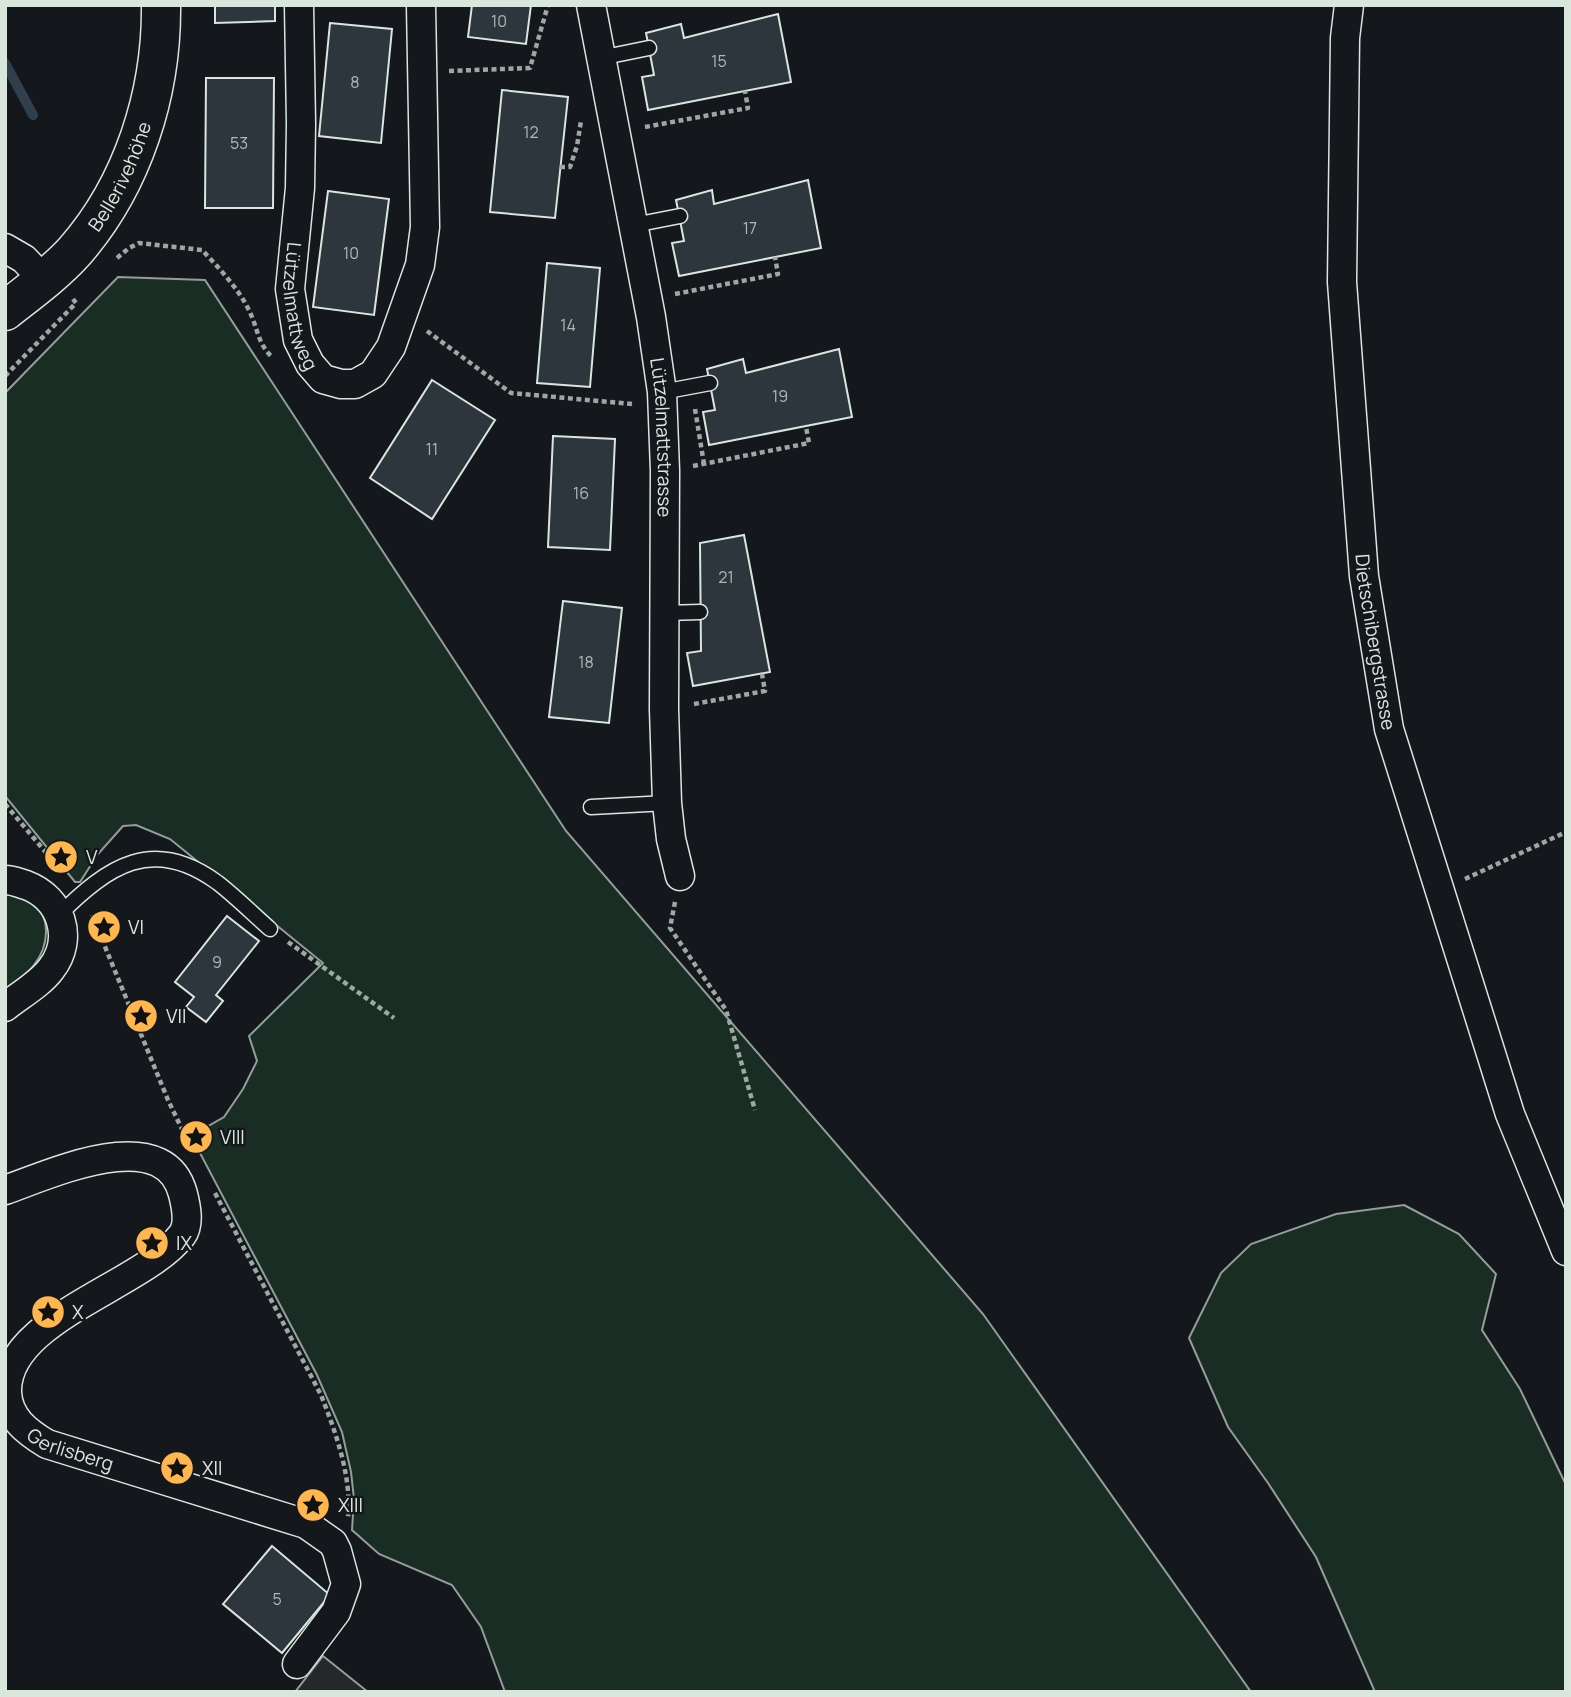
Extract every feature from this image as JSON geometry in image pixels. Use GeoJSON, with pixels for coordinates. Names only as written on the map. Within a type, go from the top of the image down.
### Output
{"type":"FeatureCollection","features":[{"type":"Feature","properties":{"kind":"main road","name":"Bellerivehöhe"},"geometry":{"type":"LineString","coordinates":[[5,311],[57,287],[75,251],[109,203],[134,154],[154,89],[161,36],[161,5]]}},
{"type":"Feature","properties":{"kind":"street","name":"Lützelmattweg"},"geometry":{"type":"LineString","coordinates":[[299,5],[300,188],[290,289],[298,340],[310,364],[323,379],[341,384],[355,384],[373,374],[391,347],[421,265],[425,228],[421,5]]}},
{"type":"Feature","properties":{"kind":"street","name":"Lützelmattstrasse"},"geometry":{"type":"LineString","coordinates":[[590,5],[651,317],[654,398],[665,471],[664,709],[667,803],[671,839],[680,876]]}},
{"type":"Feature","properties":{"kind":"street","name":"Dietschibergstrasse"},"geometry":{"type":"LineString","coordinates":[[1349,5],[1345,38],[1342,282],[1364,576],[1389,729],[1510,1114],[1566,1251]]}},
{"type":"Feature","properties":{"kind":"street"},"geometry":{"type":"LineString","coordinates":[[5,248],[24,259],[57,287]]}},
{"type":"Feature","properties":{"kind":"street"},"geometry":{"type":"LineString","coordinates":[[5,880],[36,889],[54,904],[63,925],[61,950],[51,970],[5,1007]]}},
{"type":"Feature","properties":{"kind":"street","name":"Gerlisberg"},"geometry":{"type":"LineString","coordinates":[[5,1190],[72,1167],[123,1155],[165,1164],[179,1179],[187,1208],[184,1231],[169,1250],[64,1314],[22,1349],[12,1362],[7,1381],[7,1400],[13,1416],[28,1432],[47,1444],[306,1524],[333,1543],[345,1584],[336,1612],[297,1664]]}},
{"type":"Feature","properties":{"kind":"lane"},"geometry":{"type":"LineString","coordinates":[[600,58],[649,48]]}},
{"type":"Feature","properties":{"kind":"lane"},"geometry":{"type":"LineString","coordinates":[[634,225],[680,216]]}},
{"type":"Feature","properties":{"kind":"lane"},"geometry":{"type":"LineString","coordinates":[[654,398],[710,383]]}},
{"type":"Feature","properties":{"kind":"lane"},"geometry":{"type":"LineString","coordinates":[[665,613],[700,611]]}},
{"type":"Feature","properties":{"kind":"lane"},"geometry":{"type":"LineString","coordinates":[[591,807],[667,803]]}},
{"type":"Feature","properties":{"kind":"lane"},"geometry":{"type":"LineString","coordinates":[[59,915],[80,893],[113,869],[133,861],[168,860],[195,869],[218,883],[270,929]]}},
{"type":"Feature","properties":{"kind":"path"},"geometry":{"type":"LineString","coordinates":[[453,71],[530,68],[548,5]]}},
{"type":"Feature","properties":{"kind":"path"},"geometry":{"type":"LineString","coordinates":[[644,127],[748,108],[745,91]]}},
{"type":"Feature","properties":{"kind":"path"},"geometry":{"type":"LineString","coordinates":[[560,167],[570,167],[577,146]]}},
{"type":"Feature","properties":{"kind":"path"},"geometry":{"type":"LineString","coordinates":[[111,264],[129,247],[139,243],[202,250],[240,297],[252,317],[257,338],[266,351],[273,358],[286,362],[310,364]]}},
{"type":"Feature","properties":{"kind":"path"},"geometry":{"type":"LineString","coordinates":[[675,294],[778,274],[775,257]]}},
{"type":"Feature","properties":{"kind":"path"},"geometry":{"type":"LineString","coordinates":[[5,376],[76,303],[57,287]]}},
{"type":"Feature","properties":{"kind":"path"},"geometry":{"type":"LineString","coordinates":[[404,314],[511,393],[654,398]]}},
{"type":"Feature","properties":{"kind":"path"},"geometry":{"type":"LineString","coordinates":[[665,471],[809,443],[806,427]]}},
{"type":"Feature","properties":{"kind":"path"},"geometry":{"type":"LineString","coordinates":[[664,709],[765,691],[762,674]]}},
{"type":"Feature","properties":{"kind":"path"},"geometry":{"type":"LineString","coordinates":[[1440,891],[1566,832]]}},
{"type":"Feature","properties":{"kind":"path"},"geometry":{"type":"LineString","coordinates":[[680,876],[670,929],[726,1010],[755,1111]]}},
{"type":"Feature","properties":{"kind":"path"},"geometry":{"type":"LineString","coordinates":[[270,929],[394,1018]]}},
{"type":"Feature","properties":{"kind":"green space"},"geometry":{"type":"Polygon","coordinates":[[[118,277],[205,280],[566,831],[983,1314],[1251,1692],[505,1692],[481,1627],[452,1585],[379,1554],[352,1530],[354,1499],[342,1432],[317,1375],[191,1136],[224,1117],[243,1089],[257,1061],[249,1036],[323,963],[170,839],[136,825],[123,826],[98,854],[80,882],[75,882],[5,796],[5,393],[118,277]]]}},
{"type":"Feature","properties":{"kind":"green space"},"geometry":{"type":"Polygon","coordinates":[[[5,892],[31,900],[42,915],[46,932],[43,949],[34,965],[5,991],[5,892]]]}},
{"type":"Feature","properties":{"kind":"green space"},"geometry":{"type":"Polygon","coordinates":[[[1404,1205],[1459,1234],[1496,1274],[1482,1330],[1520,1389],[1566,1485],[1566,1692],[1375,1692],[1316,1557],[1228,1427],[1189,1338],[1221,1273],[1251,1244],[1336,1214],[1404,1205]]]}},
{"type":"Feature","properties":{"kind":"shaded area"},"geometry":{"type":"Polygon","coordinates":[[[323,1656],[368,1692],[295,1692],[323,1656]]]}},
{"type":"Feature","properties":{"kind":"building"},"geometry":{"type":"Polygon","coordinates":[[[215,5],[275,5],[275,21],[215,23],[215,5]]]}},
{"type":"Feature","properties":{"kind":"building"},"geometry":{"type":"Polygon","coordinates":[[[472,5],[531,5],[526,44],[468,37],[472,5]]]}},
{"type":"Feature","properties":{"kind":"building"},"geometry":{"type":"Polygon","coordinates":[[[778,14],[791,82],[648,110],[642,77],[654,75],[646,33],[681,24],[684,38],[778,14]]]}},
{"type":"Feature","properties":{"kind":"building"},"geometry":{"type":"Polygon","coordinates":[[[330,23],[392,29],[381,143],[319,136],[330,23]]]}},
{"type":"Feature","properties":{"kind":"building"},"geometry":{"type":"Polygon","coordinates":[[[206,78],[274,78],[273,208],[205,208],[206,78]]]}},
{"type":"Feature","properties":{"kind":"building"},"geometry":{"type":"Polygon","coordinates":[[[502,90],[568,97],[555,218],[490,212],[502,90]]]}},
{"type":"Feature","properties":{"kind":"building"},"geometry":{"type":"Polygon","coordinates":[[[808,180],[821,248],[679,276],[672,243],[684,241],[676,200],[712,190],[714,204],[808,180]]]}},
{"type":"Feature","properties":{"kind":"building"},"geometry":{"type":"Polygon","coordinates":[[[328,191],[389,199],[374,315],[313,307],[328,191]]]}},
{"type":"Feature","properties":{"kind":"building"},"geometry":{"type":"Polygon","coordinates":[[[547,263],[600,268],[590,387],[537,383],[547,263]]]}},
{"type":"Feature","properties":{"kind":"building"},"geometry":{"type":"Polygon","coordinates":[[[839,349],[852,417],[709,445],[703,412],[715,410],[707,369],[743,359],[746,373],[839,349]]]}},
{"type":"Feature","properties":{"kind":"building"},"geometry":{"type":"Polygon","coordinates":[[[432,380],[495,420],[432,519],[370,478],[432,380]]]}},
{"type":"Feature","properties":{"kind":"building"},"geometry":{"type":"Polygon","coordinates":[[[553,436],[615,439],[610,550],[548,547],[553,436]]]}},
{"type":"Feature","properties":{"kind":"building"},"geometry":{"type":"Polygon","coordinates":[[[744,535],[770,672],[693,686],[687,653],[701,651],[700,543],[744,535]]]}},
{"type":"Feature","properties":{"kind":"building"},"geometry":{"type":"Polygon","coordinates":[[[563,601],[622,608],[609,723],[549,717],[563,601]]]}},
{"type":"Feature","properties":{"kind":"building"},"geometry":{"type":"Polygon","coordinates":[[[227,916],[259,941],[216,995],[223,1001],[206,1022],[186,1007],[194,997],[175,982],[227,916]]]}},
{"type":"Feature","properties":{"kind":"building"},"geometry":{"type":"Polygon","coordinates":[[[272,1546],[330,1595],[282,1653],[223,1604],[272,1546]]]}},
{"type":"Feature","properties":{"kind":"waterway"},"geometry":{"type":"LineString","coordinates":[[5,63],[33,115]]}},
{"type":"Feature","properties":{"kind":"place","name":"V"},"geometry":{"type":"Point","coordinates":[61,857]}},
{"type":"Feature","properties":{"kind":"place","name":"VI"},"geometry":{"type":"Point","coordinates":[104,927]}},
{"type":"Feature","properties":{"kind":"place","name":"VII"},"geometry":{"type":"Point","coordinates":[141,1016]}},
{"type":"Feature","properties":{"kind":"place","name":"VIII"},"geometry":{"type":"Point","coordinates":[196,1137]}},
{"type":"Feature","properties":{"kind":"place","name":"IX"},"geometry":{"type":"Point","coordinates":[152,1243]}},
{"type":"Feature","properties":{"kind":"place","name":"X"},"geometry":{"type":"Point","coordinates":[48,1312]}},
{"type":"Feature","properties":{"kind":"place","name":"XII"},"geometry":{"type":"Point","coordinates":[177,1468]}},
{"type":"Feature","properties":{"kind":"place","name":"XIII"},"geometry":{"type":"Point","coordinates":[313,1505]}}]}
